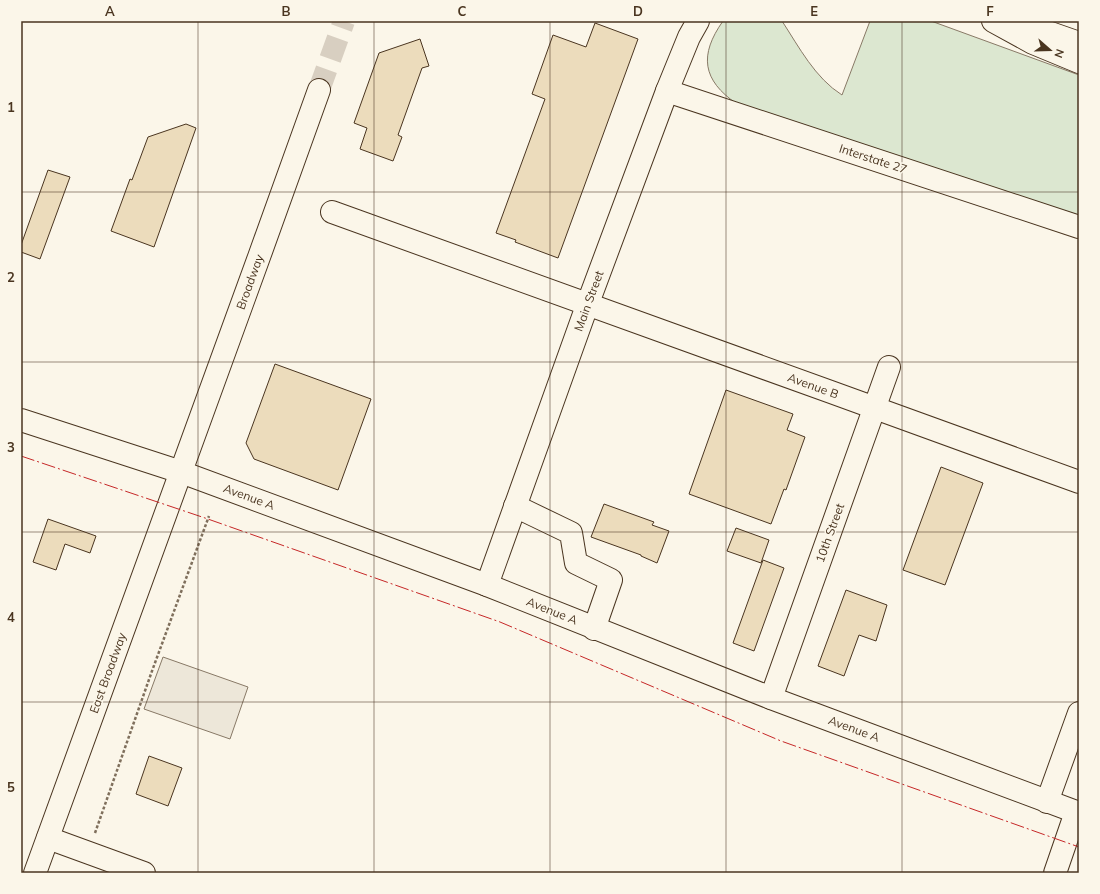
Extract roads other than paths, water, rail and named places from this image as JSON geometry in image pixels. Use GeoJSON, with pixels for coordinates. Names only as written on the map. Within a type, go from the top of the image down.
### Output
{"type":"FeatureCollection","features":[{"type":"Feature","properties":{"kind":"main road","name":"Main Street"},"geometry":{"type":"LineString","coordinates":[[486,585],[588,303],[667,91],[689,37],[698,21]]}},
{"type":"Feature","properties":{"kind":"main road"},"geometry":{"type":"LineString","coordinates":[[993,21],[1033,43],[1079,62]]}},
{"type":"Feature","properties":{"kind":"main road"},"geometry":{"type":"LineString","coordinates":[[1016,21],[1079,43]]}},
{"type":"Feature","properties":{"kind":"main road","name":"Broadway"},"geometry":{"type":"LineString","coordinates":[[181,472],[319,90]]}},
{"type":"Feature","properties":{"kind":"main road","name":"Interstate 27"},"geometry":{"type":"LineString","coordinates":[[667,91],[1079,227]]}},
{"type":"Feature","properties":{"kind":"main road","name":"Avenue B"},"geometry":{"type":"LineString","coordinates":[[332,212],[588,303],[875,409],[1079,482]]}},
{"type":"Feature","properties":{"kind":"main road","name":"10th Street"},"geometry":{"type":"LineString","coordinates":[[771,698],[889,368]]}},
{"type":"Feature","properties":{"kind":"main road","name":"Avenue A"},"geometry":{"type":"LineString","coordinates":[[21,420],[181,472],[486,585],[771,698],[1078,813]]}},
{"type":"Feature","properties":{"kind":"main road","name":"East Broadway"},"geometry":{"type":"LineString","coordinates":[[35,873],[181,472]]}},
{"type":"Feature","properties":{"kind":"main road"},"geometry":{"type":"LineString","coordinates":[[515,506],[571,533],[576,562],[611,580],[594,629]]}},
{"type":"Feature","properties":{"kind":"main road"},"geometry":{"type":"LineString","coordinates":[[1047,802],[1079,713]]}},
{"type":"Feature","properties":{"kind":"main road"},"geometry":{"type":"LineString","coordinates":[[1055,873],[1078,813]]}},
{"type":"Feature","properties":{"kind":"main road"},"geometry":{"type":"LineString","coordinates":[[48,838],[144,873]]}},
{"type":"Feature","properties":{"kind":"tunnel"},"geometry":{"type":"LineString","coordinates":[[319,90],[344,21]]}}]}
